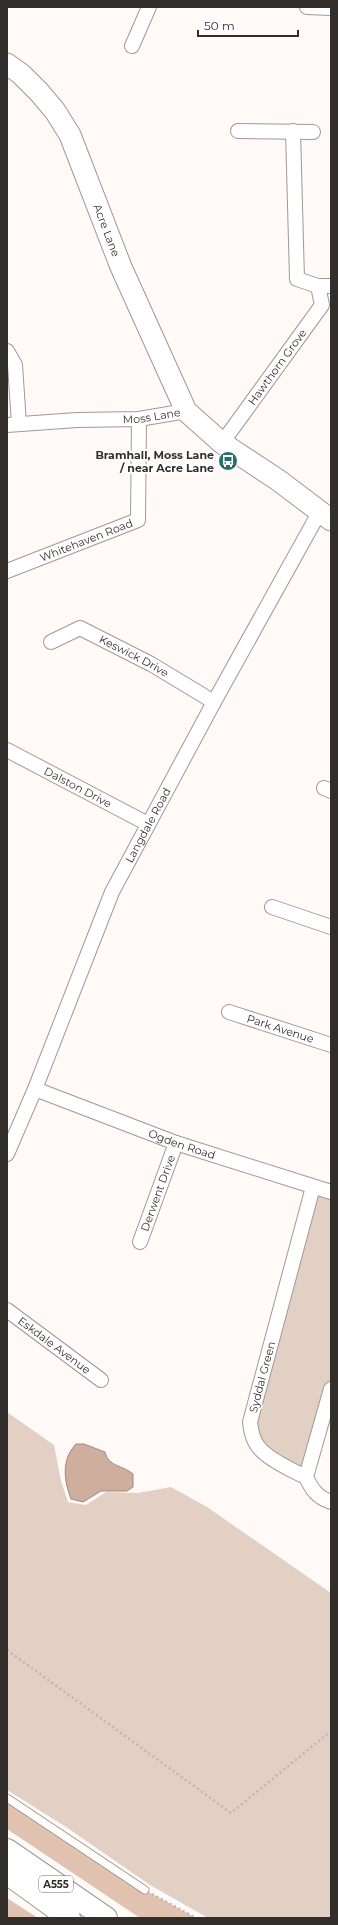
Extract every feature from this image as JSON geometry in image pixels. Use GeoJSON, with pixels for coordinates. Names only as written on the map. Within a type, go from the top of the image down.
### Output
{"type":"FeatureCollection","features":[{"type":"Feature","properties":{"kind":"highway","name":"A555"},"geometry":{"type":"LineString","coordinates":[[7,1850],[106,1918]]}},
{"type":"Feature","properties":{"kind":"highway","name":"A555"},"geometry":{"type":"LineString","coordinates":[[7,1873],[69,1918]]}},
{"type":"Feature","properties":{"kind":"main road","name":"Acre Lane"},"geometry":{"type":"LineString","coordinates":[[7,64],[21,74],[39,92],[55,111],[70,135],[121,266],[186,412]]}},
{"type":"Feature","properties":{"kind":"main road","name":"Moss Lane"},"geometry":{"type":"LineString","coordinates":[[186,412],[222,443],[278,480],[325,515]]}},
{"type":"Feature","properties":{"kind":"street"},"geometry":{"type":"LineString","coordinates":[[132,46],[149,7]]}},
{"type":"Feature","properties":{"kind":"street"},"geometry":{"type":"LineString","coordinates":[[307,7],[331,8]]}},
{"type":"Feature","properties":{"kind":"street"},"geometry":{"type":"LineString","coordinates":[[238,131],[313,132]]}},
{"type":"Feature","properties":{"kind":"street","name":"Hawthorn Grove"},"geometry":{"type":"LineString","coordinates":[[222,443],[322,305],[324,286],[297,279],[293,131]]}},
{"type":"Feature","properties":{"kind":"street"},"geometry":{"type":"LineString","coordinates":[[7,351],[15,365],[13,424]]}},
{"type":"Feature","properties":{"kind":"street","name":"Moss Lane"},"geometry":{"type":"LineString","coordinates":[[13,424],[77,420],[139,419],[186,412]]}},
{"type":"Feature","properties":{"kind":"street","name":"Whitehaven Road"},"geometry":{"type":"LineString","coordinates":[[7,571],[138,520],[139,419]]}},
{"type":"Feature","properties":{"kind":"street","name":"Langdale Road"},"geometry":{"type":"LineString","coordinates":[[7,1154],[35,1089],[112,892],[214,702],[325,515]]}},
{"type":"Feature","properties":{"kind":"street","name":"Keswick Drive"},"geometry":{"type":"LineString","coordinates":[[51,642],[80,628],[151,664],[214,702]]}},
{"type":"Feature","properties":{"kind":"street","name":"Dalston Drive"},"geometry":{"type":"LineString","coordinates":[[7,750],[148,824]]}},
{"type":"Feature","properties":{"kind":"street"},"geometry":{"type":"LineString","coordinates":[[272,907],[331,927]]}},
{"type":"Feature","properties":{"kind":"street","name":"Park Avenue"},"geometry":{"type":"LineString","coordinates":[[229,1012],[330,1041]]}},
{"type":"Feature","properties":{"kind":"street","name":"Ogden Road"},"geometry":{"type":"LineString","coordinates":[[35,1089],[176,1144],[331,1192]]}},
{"type":"Feature","properties":{"kind":"street","name":"Derwent Drive"},"geometry":{"type":"LineString","coordinates":[[140,1242],[176,1144]]}},
{"type":"Feature","properties":{"kind":"street","name":"Syddal Green"},"geometry":{"type":"LineString","coordinates":[[306,1477],[282,1466],[257,1446],[251,1435],[250,1422],[313,1186]]}},
{"type":"Feature","properties":{"kind":"street","name":"Eskdale Avenue"},"geometry":{"type":"LineString","coordinates":[[7,1310],[101,1380]]}},
{"type":"Feature","properties":{"kind":"street"},"geometry":{"type":"LineString","coordinates":[[331,1389],[306,1477],[311,1489],[321,1499],[331,1502]]}},
{"type":"Feature","properties":{"kind":"lane"},"geometry":{"type":"LineString","coordinates":[[7,1798],[145,1890]]}},
{"type":"Feature","properties":{"kind":"path"},"geometry":{"type":"LineString","coordinates":[[7,1650],[231,1813],[331,1731]]}},
{"type":"Feature","properties":{"kind":"path"},"geometry":{"type":"LineString","coordinates":[[145,1890],[196,1918]]}},
{"type":"Feature","properties":{"kind":"shaded area"},"geometry":{"type":"Polygon","coordinates":[[[313,1187],[331,1192],[331,1389],[306,1477],[251,1435],[313,1187]]]}},
{"type":"Feature","properties":{"kind":"shaded area"},"geometry":{"type":"Polygon","coordinates":[[[7,1412],[54,1445],[61,1481],[68,1502],[86,1505],[106,1492],[138,1493],[171,1487],[207,1507],[331,1593],[331,1918],[208,1918],[150,1885],[66,1827],[7,1790],[7,1412]]]}},
{"type":"Feature","properties":{"kind":"shaded area"},"geometry":{"type":"Polygon","coordinates":[[[76,1444],[84,1444],[105,1452],[109,1460],[133,1474],[133,1487],[127,1491],[101,1491],[83,1502],[71,1499],[65,1470],[68,1457],[76,1444]]]}},
{"type":"Feature","properties":{"kind":"shaded area"},"geometry":{"type":"Polygon","coordinates":[[[7,1798],[145,1890],[196,1918],[140,1918],[7,1829],[7,1798]]]}},
{"type":"Feature","properties":{"kind":"shaded area"},"geometry":{"type":"Polygon","coordinates":[[[7,1898],[38,1918],[7,1918],[7,1898]]]}},
{"type":"Feature","properties":{"kind":"place","name":"Bramhall, Moss Lane / near Acre Lane"},"geometry":{"type":"Point","coordinates":[228,461]}}]}
